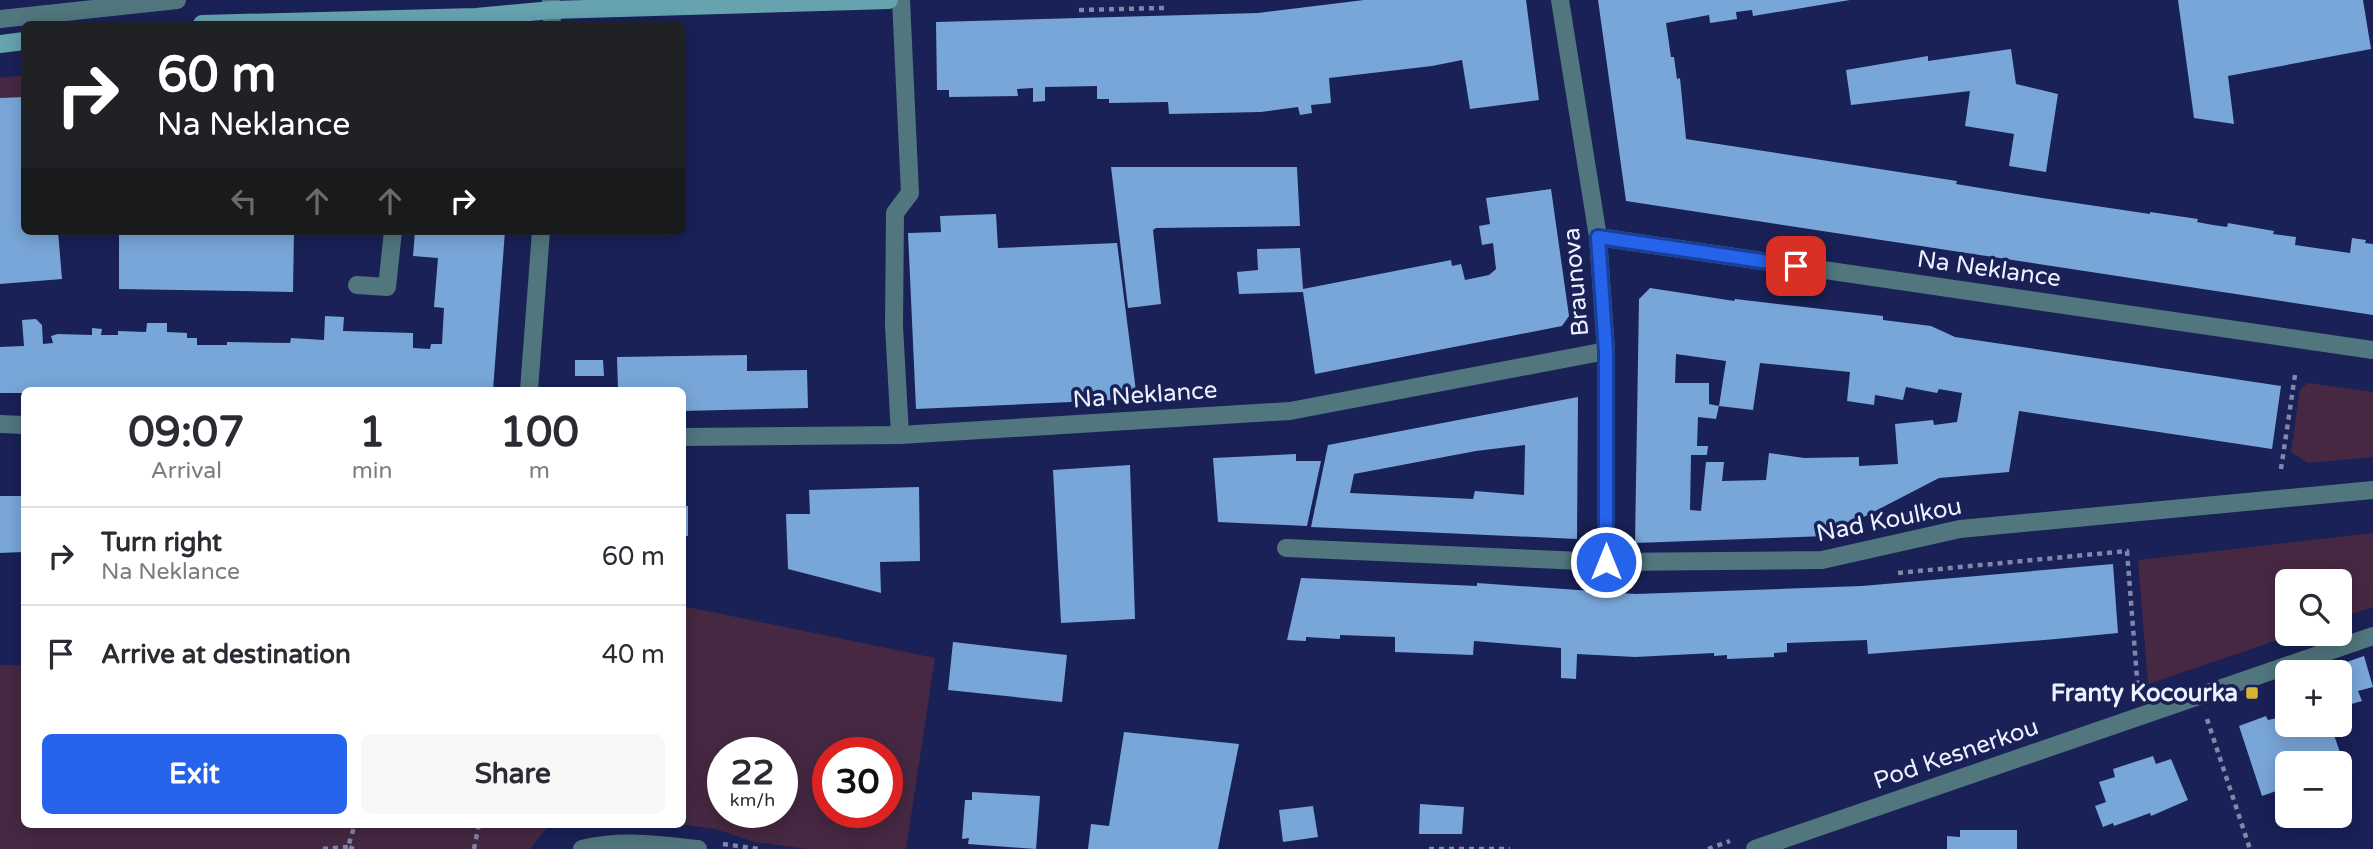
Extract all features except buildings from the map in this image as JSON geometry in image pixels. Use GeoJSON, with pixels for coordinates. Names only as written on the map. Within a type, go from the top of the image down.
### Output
{"type":"FeatureCollection","features":[{"type":"Feature","properties":{"kind":"main road"},"geometry":{"type":"LineString","coordinates":[[319,21],[889,0]]}},
{"type":"Feature","properties":{"kind":"main road"},"geometry":{"type":"LineString","coordinates":[[0,44],[21,41]]}},
{"type":"Feature","properties":{"kind":"street"},"geometry":{"type":"LineString","coordinates":[[0,19],[177,0]]}},
{"type":"Feature","properties":{"kind":"street"},"geometry":{"type":"LineString","coordinates":[[900,436],[894,326],[895,213],[910,192],[901,0]]}},
{"type":"Feature","properties":{"kind":"street","name":"Braunova"},"geometry":{"type":"LineString","coordinates":[[1560,0],[1598,237],[1606,351],[1606,562]]}},
{"type":"Feature","properties":{"kind":"street"},"geometry":{"type":"LineString","coordinates":[[357,285],[387,287],[393,235]]}},
{"type":"Feature","properties":{"kind":"street"},"geometry":{"type":"LineString","coordinates":[[529,387],[541,235]]}},
{"type":"Feature","properties":{"kind":"street","name":"Na Neklance"},"geometry":{"type":"LineString","coordinates":[[1598,237],[2373,350]]}},
{"type":"Feature","properties":{"kind":"street","name":"Na Neklance"},"geometry":{"type":"LineString","coordinates":[[686,437],[900,436],[1290,411],[1606,351]]}},
{"type":"Feature","properties":{"kind":"street"},"geometry":{"type":"LineString","coordinates":[[0,424],[21,425]]}},
{"type":"Feature","properties":{"kind":"street","name":"Nad Koulkou"},"geometry":{"type":"LineString","coordinates":[[1286,548],[1606,562],[1822,560],[1960,529],[2373,490]]}},
{"type":"Feature","properties":{"kind":"street","name":"Pod Kesnerkou"},"geometry":{"type":"LineString","coordinates":[[1755,849],[2373,636]]}},
{"type":"Feature","properties":{"kind":"street"},"geometry":{"type":"LineString","coordinates":[[582,849],[634,842],[698,849]]}},
{"type":"Feature","properties":{"kind":"path"},"geometry":{"type":"LineString","coordinates":[[1079,10],[1164,8]]}},
{"type":"Feature","properties":{"kind":"path"},"geometry":{"type":"LineString","coordinates":[[2281,469],[2295,375]]}},
{"type":"Feature","properties":{"kind":"path"},"geometry":{"type":"LineString","coordinates":[[1850,554],[1885,574],[2127,551],[2138,692]]}},
{"type":"Feature","properties":{"kind":"path"},"geometry":{"type":"LineString","coordinates":[[2199,695],[2250,849]]}},
{"type":"Feature","properties":{"kind":"path"},"geometry":{"type":"LineString","coordinates":[[323,849],[351,848],[354,828]]}},
{"type":"Feature","properties":{"kind":"path"},"geometry":{"type":"LineString","coordinates":[[474,849],[478,828]]}},
{"type":"Feature","properties":{"kind":"path"},"geometry":{"type":"LineString","coordinates":[[1429,849],[1510,849]]}},
{"type":"Feature","properties":{"kind":"shaded area"},"geometry":{"type":"Polygon","coordinates":[[[21,75],[21,97],[0,98],[0,78],[21,75]]]}},
{"type":"Feature","properties":{"kind":"shaded area"},"geometry":{"type":"Polygon","coordinates":[[[2308,383],[2373,392],[2373,457],[2308,463],[2291,452],[2300,389],[2308,383]]]}},
{"type":"Feature","properties":{"kind":"shaded area"},"geometry":{"type":"Polygon","coordinates":[[[2373,533],[2373,607],[2352,614],[2352,569],[2275,569],[2275,641],[2148,684],[2138,560],[2373,533]]]}},
{"type":"Feature","properties":{"kind":"shaded area"},"geometry":{"type":"Polygon","coordinates":[[[686,607],[935,658],[906,849],[806,849],[754,842],[709,828],[798,828],[798,737],[707,737],[707,828],[686,825],[686,607]]]}},
{"type":"Feature","properties":{"kind":"shaded area"},"geometry":{"type":"Polygon","coordinates":[[[0,665],[21,665],[21,828],[547,828],[530,849],[0,849],[0,665]]]}},
{"type":"Feature","properties":{"kind":"place","name":"Franty Kocourka"},"geometry":{"type":"Point","coordinates":[2252,693]}},
{"type":"Feature","properties":{"kind":"route"},"geometry":{"type":"LineString","coordinates":[[1606,562],[1606,351],[1598,237],[1796,266]]}}]}
